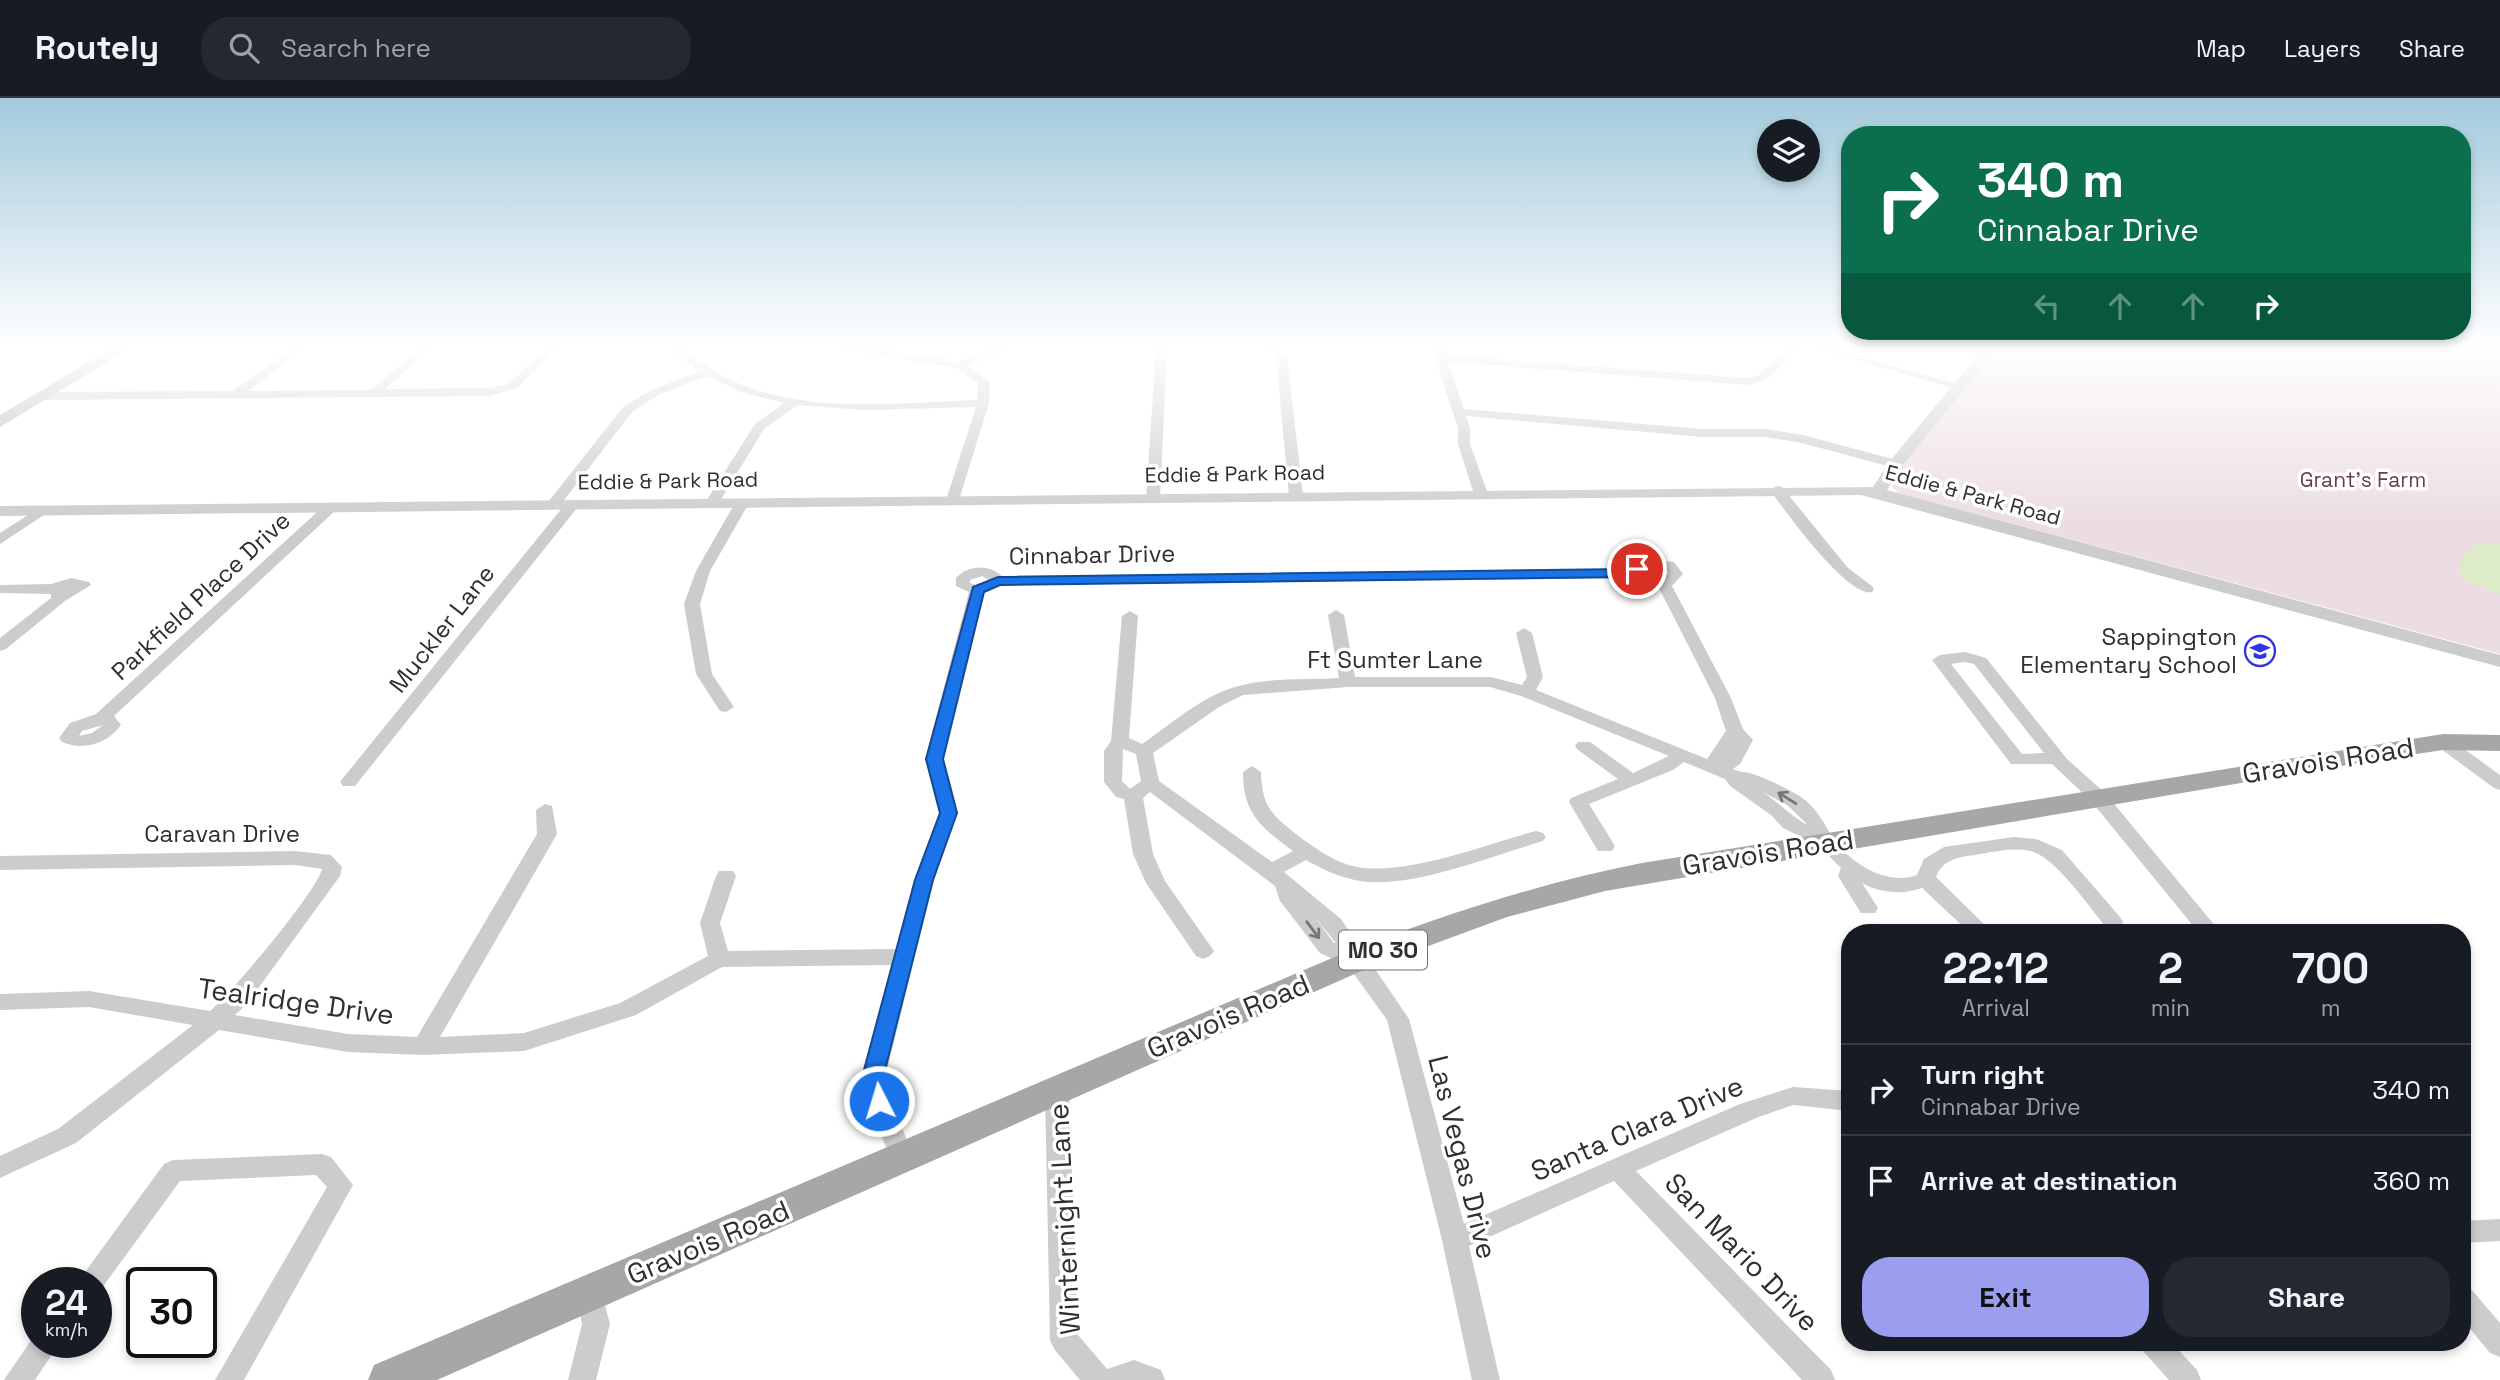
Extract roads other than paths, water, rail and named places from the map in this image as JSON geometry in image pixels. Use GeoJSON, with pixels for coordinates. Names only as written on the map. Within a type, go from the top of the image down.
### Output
{"type":"FeatureCollection","features":[{"type":"Feature","properties":{"kind":"main road"},"geometry":{"type":"LineString","coordinates":[[0,422],[25,407]]}},
{"type":"Feature","properties":{"kind":"main road","name":"Gravois Road"},"geometry":{"type":"LineString","coordinates":[[2443,742],[2473,730],[2500,726]]}},
{"type":"Feature","properties":{"kind":"main road","name":"Gravois Road"},"geometry":{"type":"LineString","coordinates":[[389,1380],[1356,961],[1490,911],[1580,885],[1826,842],[2443,742],[2500,743]]}},
{"type":"Feature","properties":{"kind":"street"},"geometry":{"type":"LineString","coordinates":[[553,505],[632,407]]}},
{"type":"Feature","properties":{"kind":"street"},"geometry":{"type":"LineString","coordinates":[[712,503],[759,427],[787,407]]}},
{"type":"Feature","properties":{"kind":"street"},"geometry":{"type":"LineString","coordinates":[[953,500],[982,407]]}},
{"type":"Feature","properties":{"kind":"street"},"geometry":{"type":"LineString","coordinates":[[1153,498],[1159,407]]}},
{"type":"Feature","properties":{"kind":"street"},"geometry":{"type":"LineString","coordinates":[[1287,407],[1296,496]]}},
{"type":"Feature","properties":{"kind":"street"},"geometry":{"type":"LineString","coordinates":[[1457,407],[1464,428],[1464,444],[1481,494]]}},
{"type":"Feature","properties":{"kind":"street"},"geometry":{"type":"LineString","coordinates":[[1878,492],[1895,464],[1940,407]]}},
{"type":"Feature","properties":{"kind":"street"},"geometry":{"type":"LineString","coordinates":[[1458,412],[1702,433],[1765,433],[1803,439],[1895,464]]}},
{"type":"Feature","properties":{"kind":"street"},"geometry":{"type":"LineString","coordinates":[[1777,490],[1843,571],[1867,589]]}},
{"type":"Feature","properties":{"kind":"street","name":"Eddie & Park Road"},"geometry":{"type":"LineString","coordinates":[[0,511],[1777,490],[1878,492],[2500,659]]}},
{"type":"Feature","properties":{"kind":"street"},"geometry":{"type":"LineString","coordinates":[[726,707],[704,674],[692,604],[703,571],[742,503]]}},
{"type":"Feature","properties":{"kind":"street","name":"Muckler Lane"},"geometry":{"type":"LineString","coordinates":[[349,782],[572,505]]}},
{"type":"Feature","properties":{"kind":"street","name":"Parkfield Place Drive"},"geometry":{"type":"LineString","coordinates":[[102,718],[331,507]]}},
{"type":"Feature","properties":{"kind":"street"},"geometry":{"type":"LineString","coordinates":[[0,540],[42,510]]}},
{"type":"Feature","properties":{"kind":"street","name":"Cinnabar Drive"},"geometry":{"type":"LineString","coordinates":[[902,1157],[879,1101],[874,1070],[924,880],[948,813],[934,759],[977,590],[998,581],[1632,573],[1657,581],[1676,575],[1669,565],[1652,564],[1632,573]]}},
{"type":"Feature","properties":{"kind":"street"},"geometry":{"type":"LineString","coordinates":[[1657,581],[1723,698],[1735,731],[1744,740],[1725,772]]}},
{"type":"Feature","properties":{"kind":"street"},"geometry":{"type":"LineString","coordinates":[[0,589],[55,594],[0,646]]}},
{"type":"Feature","properties":{"kind":"street"},"geometry":{"type":"LineString","coordinates":[[1336,615],[1348,682]]}},
{"type":"Feature","properties":{"kind":"street"},"geometry":{"type":"LineString","coordinates":[[1130,616],[1120,741],[1113,751],[1113,782],[1123,793],[1133,796]]}},
{"type":"Feature","properties":{"kind":"street"},"geometry":{"type":"LineString","coordinates":[[1524,633],[1535,677],[1527,692]]}},
{"type":"Feature","properties":{"kind":"street"},"geometry":{"type":"LineString","coordinates":[[2057,758],[2017,760],[1940,660],[1965,657],[1980,661],[2057,758],[2098,797],[2204,924]]}},
{"type":"Feature","properties":{"kind":"street","name":"Ft Sumter Lane"},"geometry":{"type":"LineString","coordinates":[[1144,751],[1213,703],[1239,691],[1348,682],[1491,682],[1527,692],[1725,772],[1778,811],[1790,824],[1826,842],[1851,867]]}},
{"type":"Feature","properties":{"kind":"street"},"geometry":{"type":"LineString","coordinates":[[1120,741],[1144,751],[1150,783],[1133,796]]}},
{"type":"Feature","properties":{"kind":"street"},"geometry":{"type":"LineString","coordinates":[[2443,742],[2500,784]]}},
{"type":"Feature","properties":{"kind":"street"},"geometry":{"type":"LineString","coordinates":[[1584,746],[1632,781]]}},
{"type":"Feature","properties":{"kind":"street"},"geometry":{"type":"LineString","coordinates":[[1605,846],[1578,802],[1667,766],[1682,755]]}},
{"type":"Feature","properties":{"kind":"street"},"geometry":{"type":"LineString","coordinates":[[1252,772],[1252,799],[1258,811],[1305,852],[1355,874],[1378,875],[1408,871],[1536,837]]}},
{"type":"Feature","properties":{"kind":"street","name":"Las Vegas Drive"},"geometry":{"type":"LineString","coordinates":[[1150,783],[1278,878],[1287,896],[1327,948],[1356,961],[1382,993],[1398,1019],[1455,1240],[1486,1380]]}},
{"type":"Feature","properties":{"kind":"street"},"geometry":{"type":"LineString","coordinates":[[1133,796],[1143,854],[1151,873],[1203,951]]}},
{"type":"Feature","properties":{"kind":"street"},"geometry":{"type":"LineString","coordinates":[[423,1046],[547,834],[545,810]]}},
{"type":"Feature","properties":{"kind":"street"},"geometry":{"type":"LineString","coordinates":[[1868,908],[1848,876],[1851,867],[1878,883],[1909,885],[1925,879],[1931,864],[1951,852],[2014,843],[2036,845],[2055,855],[2113,922]]}},
{"type":"Feature","properties":{"kind":"street"},"geometry":{"type":"LineString","coordinates":[[1278,878],[1305,852]]}},
{"type":"Feature","properties":{"kind":"street","name":"Caravan Drive"},"geometry":{"type":"LineString","coordinates":[[0,863],[324,860],[332,867],[330,876],[318,894],[238,999],[215,1021]]}},
{"type":"Feature","properties":{"kind":"street"},"geometry":{"type":"LineString","coordinates":[[719,960],[710,923],[726,876]]}},
{"type":"Feature","properties":{"kind":"street"},"geometry":{"type":"LineString","coordinates":[[1925,879],[1973,924]]}},
{"type":"Feature","properties":{"kind":"street","name":"Tealridge Drive"},"geometry":{"type":"LineString","coordinates":[[0,1002],[89,999],[348,1043],[423,1046],[524,1042],[628,1009],[719,960],[904,957]]}},
{"type":"Feature","properties":{"kind":"street"},"geometry":{"type":"LineString","coordinates":[[0,1168],[67,1136],[215,1021]]}},
{"type":"Feature","properties":{"kind":"street","name":"Winternight Lane"},"geometry":{"type":"LineString","coordinates":[[1057,1090],[1064,1340],[1098,1380]]}},
{"type":"Feature","properties":{"kind":"street","name":"Santa Clara Drive"},"geometry":{"type":"LineString","coordinates":[[1455,1240],[1748,1111],[1793,1096],[1841,1100]]}},
{"type":"Feature","properties":{"kind":"street"},"geometry":{"type":"LineString","coordinates":[[102,1267],[173,1171],[322,1164],[341,1185],[229,1380]]}},
{"type":"Feature","properties":{"kind":"street","name":"San Mario Drive"},"geometry":{"type":"LineString","coordinates":[[1617,1168],[1821,1380]]}},
{"type":"Feature","properties":{"kind":"street"},"geometry":{"type":"LineString","coordinates":[[2471,1232],[2500,1230]]}},
{"type":"Feature","properties":{"kind":"street"},"geometry":{"type":"LineString","coordinates":[[582,1380],[596,1324],[590,1293]]}},
{"type":"Feature","properties":{"kind":"street"},"geometry":{"type":"LineString","coordinates":[[2471,1309],[2500,1344]]}},
{"type":"Feature","properties":{"kind":"street"},"geometry":{"type":"LineString","coordinates":[[2161,1351],[2187,1380]]}},
{"type":"Feature","properties":{"kind":"street"},"geometry":{"type":"LineString","coordinates":[[18,1380],[34,1358]]}},
{"type":"Feature","properties":{"kind":"street"},"geometry":{"type":"LineString","coordinates":[[1113,1380],[1135,1374],[1150,1380]]}},
{"type":"Feature","properties":{"kind":"place","name":"Sappington Elementary School"},"geometry":{"type":"Point","coordinates":[2260,651]}},
{"type":"Feature","properties":{"kind":"park label","name":"Grant's Farm"},"geometry":{"type":"Point","coordinates":[2363,480]}}]}
